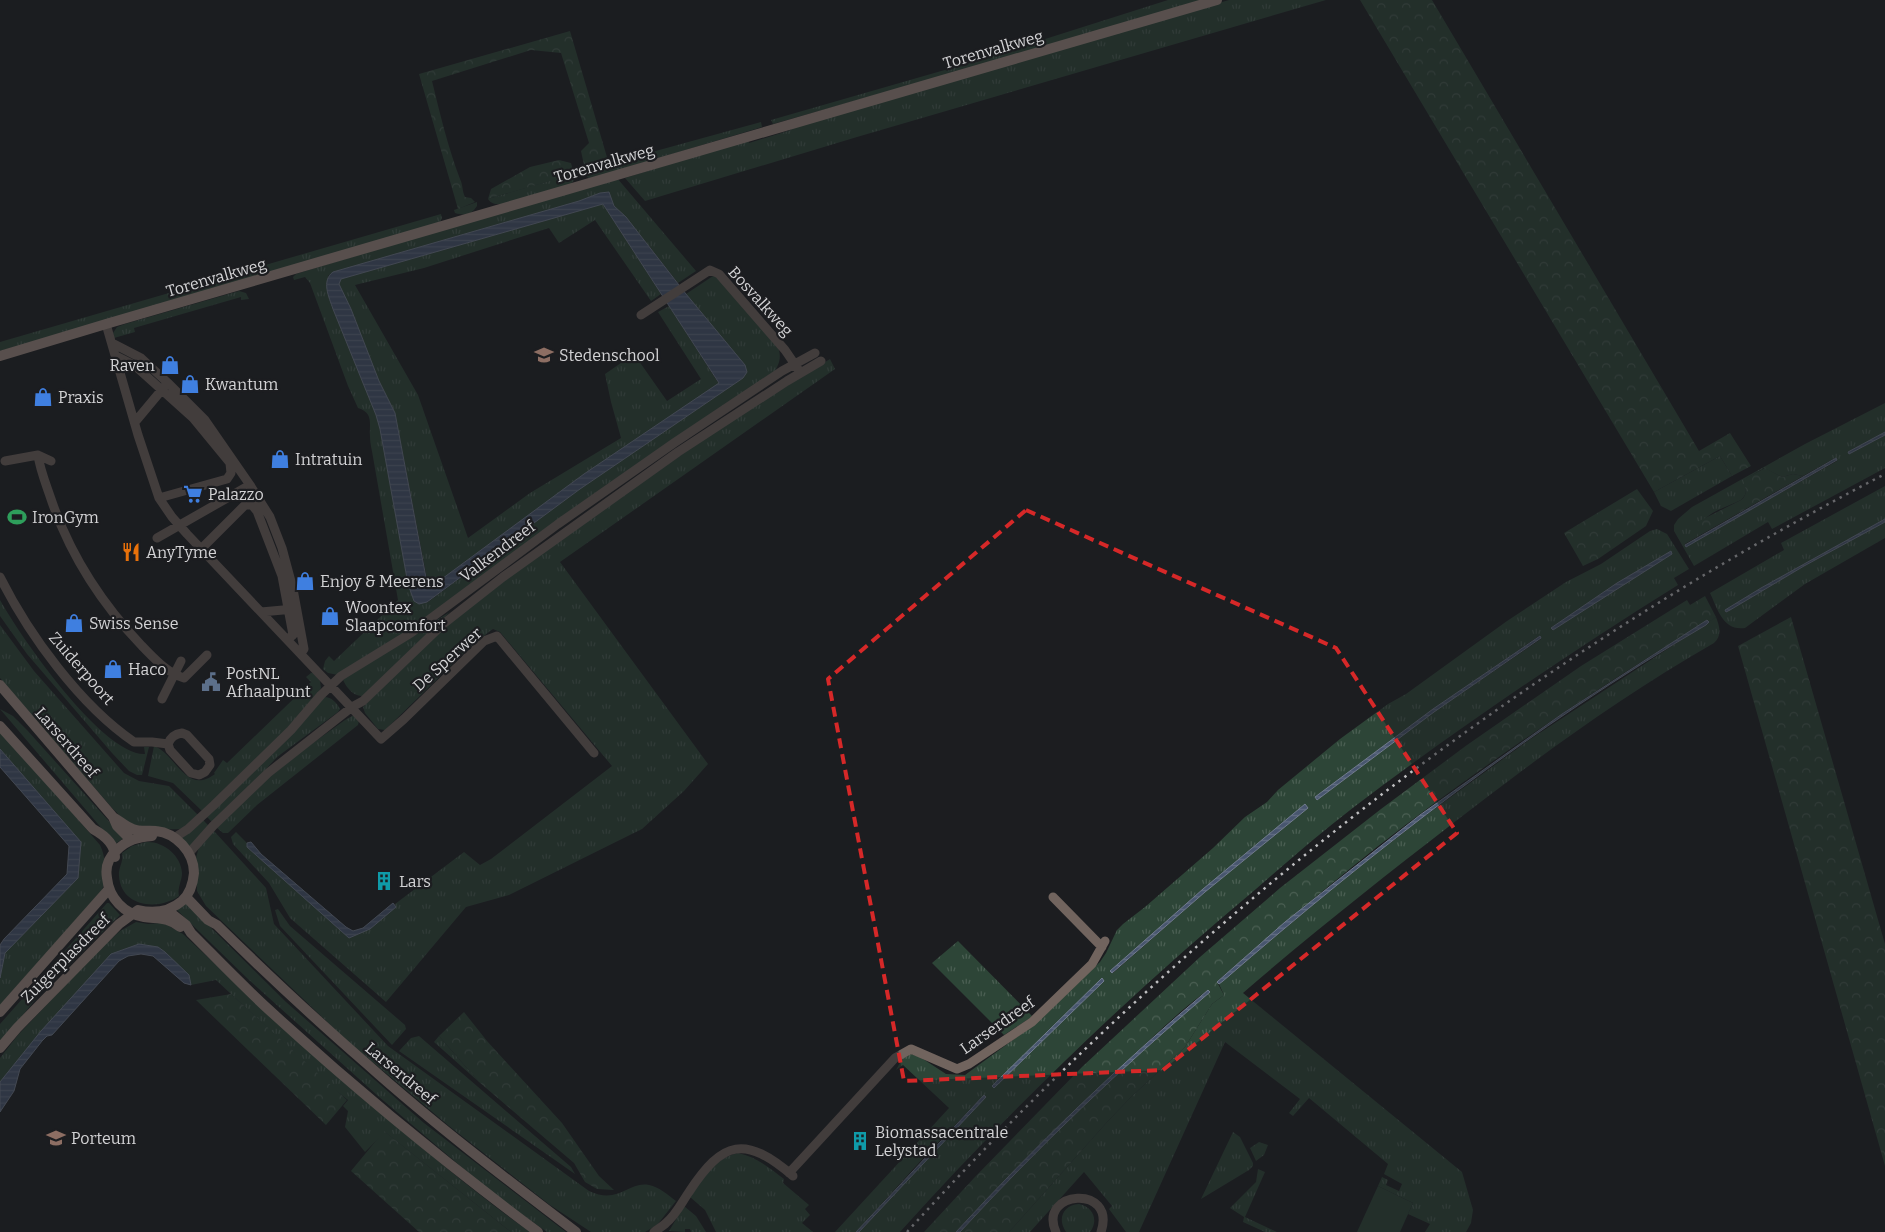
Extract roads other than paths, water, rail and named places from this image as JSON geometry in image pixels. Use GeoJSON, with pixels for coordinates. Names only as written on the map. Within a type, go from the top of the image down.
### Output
{"type":"FeatureCollection","features":[{"type":"Feature","properties":{"kind":"main road","name":"Torenvalkweg"},"geometry":{"type":"LineString","coordinates":[[0,356],[1217,0]]}},
{"type":"Feature","properties":{"kind":"main road","name":"Larserdreef"},"geometry":{"type":"LineString","coordinates":[[0,685],[113,817],[117,826],[133,835]]}},
{"type":"Feature","properties":{"kind":"main road"},"geometry":{"type":"LineString","coordinates":[[0,726],[93,829],[102,835],[112,854],[114,886],[126,903],[136,912]]}},
{"type":"Feature","properties":{"kind":"main road"},"geometry":{"type":"LineString","coordinates":[[133,835],[155,836],[171,840],[189,853],[194,871],[188,893],[166,914],[145,917],[119,904],[109,889],[106,871],[112,854],[133,835]]}},
{"type":"Feature","properties":{"kind":"main road"},"geometry":{"type":"LineString","coordinates":[[171,840],[186,862],[188,873],[185,889],[188,893]]}},
{"type":"Feature","properties":{"kind":"main road","name":"Zuigerplasdreef"},"geometry":{"type":"LineString","coordinates":[[0,1012],[109,889]]}},
{"type":"Feature","properties":{"kind":"main road","name":"Larserdreef"},"geometry":{"type":"LineString","coordinates":[[188,893],[208,920],[217,925],[282,988],[374,1071],[482,1160],[576,1232]]}},
{"type":"Feature","properties":{"kind":"main road","name":"Zuigerplasdreef"},"geometry":{"type":"LineString","coordinates":[[0,1048],[17,1028],[112,931],[136,912]]}},
{"type":"Feature","properties":{"kind":"main road"},"geometry":{"type":"LineString","coordinates":[[166,914],[191,933],[267,1008],[373,1101],[467,1180],[538,1232]]}},
{"type":"Feature","properties":{"kind":"street","name":"Bosvalkweg"},"geometry":{"type":"LineString","coordinates":[[640,315],[710,270],[719,274],[785,350],[801,374]]}},
{"type":"Feature","properties":{"kind":"street"},"geometry":{"type":"LineString","coordinates":[[106,324],[134,422],[159,498],[179,526],[352,707]]}},
{"type":"Feature","properties":{"kind":"street"},"geometry":{"type":"LineString","coordinates":[[112,343],[141,358],[230,463],[231,473],[227,479],[159,498]]}},
{"type":"Feature","properties":{"kind":"street","name":"Valkendreef"},"geometry":{"type":"LineString","coordinates":[[171,840],[188,829],[291,730],[341,676],[419,628],[558,524],[674,443],[815,353]]}},
{"type":"Feature","properties":{"kind":"street"},"geometry":{"type":"LineString","coordinates":[[116,356],[134,365],[165,386],[205,420],[270,517],[282,548],[293,589],[293,635],[288,640]]}},
{"type":"Feature","properties":{"kind":"street","name":"Valkendreef"},"geometry":{"type":"LineString","coordinates":[[189,853],[213,826],[268,773],[363,700],[442,625],[503,577],[678,452],[821,361]]}},
{"type":"Feature","properties":{"kind":"street"},"geometry":{"type":"LineString","coordinates":[[134,422],[165,386]]}},
{"type":"Feature","properties":{"kind":"street"},"geometry":{"type":"LineString","coordinates":[[5,461],[38,455],[50,461]]}},
{"type":"Feature","properties":{"kind":"street"},"geometry":{"type":"LineString","coordinates":[[38,455],[58,520],[79,565],[103,602],[128,631],[173,675],[184,678],[207,655]]}},
{"type":"Feature","properties":{"kind":"street"},"geometry":{"type":"LineString","coordinates":[[157,538],[250,485]]}},
{"type":"Feature","properties":{"kind":"street"},"geometry":{"type":"LineString","coordinates":[[201,549],[245,505],[252,505],[257,511],[293,609],[304,649],[301,653]]}},
{"type":"Feature","properties":{"kind":"street","name":"Zuiderpoort"},"geometry":{"type":"LineString","coordinates":[[0,577],[20,614],[35,636],[61,671],[102,715],[134,742],[168,744]]}},
{"type":"Feature","properties":{"kind":"street"},"geometry":{"type":"LineString","coordinates":[[261,612],[293,609]]}},
{"type":"Feature","properties":{"kind":"street","name":"De Sperwer"},"geometry":{"type":"LineString","coordinates":[[352,707],[381,738],[404,719],[484,641],[497,636],[594,753]]}},
{"type":"Feature","properties":{"kind":"street"},"geometry":{"type":"LineString","coordinates":[[162,699],[181,661]]}},
{"type":"Feature","properties":{"kind":"street","name":"Zuiderpoort"},"geometry":{"type":"LineString","coordinates":[[177,734],[187,735],[208,759],[210,764],[205,772],[199,775],[191,773],[170,750],[168,744],[177,734]]}},
{"type":"Feature","properties":{"kind":"street","name":"Larserdreef"},"geometry":{"type":"LineString","coordinates":[[665,1232],[668,1222],[703,1173],[715,1159],[727,1152],[740,1148],[756,1150],[791,1174],[894,1058],[911,1049],[957,1070],[970,1064],[1032,1022],[1092,964],[1104,944],[1053,897]]}},
{"type":"Feature","properties":{"kind":"street"},"geometry":{"type":"LineString","coordinates":[[1056,1232],[1053,1220],[1055,1212],[1060,1204],[1076,1197],[1090,1200],[1097,1205],[1103,1219],[1101,1232]]}},
{"type":"Feature","properties":{"kind":"street","name":"Larserdreef"},"geometry":{"type":"LineString","coordinates":[[654,1232],[668,1222]]}},
{"type":"Feature","properties":{"kind":"water"},"geometry":{"type":"Polygon","coordinates":[[[609,192],[614,206],[626,217],[745,365],[747,372],[743,378],[580,489],[427,602],[419,604],[414,601],[408,584],[380,429],[333,309],[328,294],[327,280],[333,272],[579,201],[600,193],[609,192]],[[603,204],[341,279],[339,284],[351,309],[379,381],[395,413],[427,583],[431,585],[435,584],[584,474],[719,383],[603,204]]]}},
{"type":"Feature","properties":{"kind":"water"},"geometry":{"type":"Polygon","coordinates":[[[1885,432],[1885,435],[1849,454],[1848,452],[1885,432]]]}},
{"type":"Feature","properties":{"kind":"water"},"geometry":{"type":"Polygon","coordinates":[[[1836,458],[1837,460],[1686,547],[1685,545],[1836,458]]]}},
{"type":"Feature","properties":{"kind":"water"},"geometry":{"type":"Polygon","coordinates":[[[1885,519],[1885,522],[1804,566],[1726,612],[1725,610],[1761,588],[1885,519]]]}},
{"type":"Feature","properties":{"kind":"water"},"geometry":{"type":"Polygon","coordinates":[[[1671,551],[1672,554],[1553,630],[1551,628],[1617,583],[1671,551]]]}},
{"type":"Feature","properties":{"kind":"water"},"geometry":{"type":"Polygon","coordinates":[[[1707,620],[1709,622],[1706,625],[1579,705],[1517,747],[1456,792],[1338,884],[1223,981],[1219,984],[1217,982],[1285,922],[1420,815],[1562,714],[1707,620]]]}},
{"type":"Feature","properties":{"kind":"water"},"geometry":{"type":"Polygon","coordinates":[[[1540,636],[1541,638],[1434,712],[1317,800],[1315,797],[1433,709],[1540,636]]]}},
{"type":"Feature","properties":{"kind":"water"},"geometry":{"type":"Polygon","coordinates":[[[0,749],[81,842],[78,878],[5,953],[0,978],[0,945],[67,874],[69,846],[0,767],[0,749]]]}},
{"type":"Feature","properties":{"kind":"water"},"geometry":{"type":"Polygon","coordinates":[[[1305,804],[1308,808],[1205,892],[1112,973],[1110,971],[1203,889],[1305,804]]]}},
{"type":"Feature","properties":{"kind":"water"},"geometry":{"type":"Polygon","coordinates":[[[251,842],[261,854],[353,931],[363,928],[393,903],[396,907],[370,929],[349,938],[247,847],[247,843],[251,842]]]}},
{"type":"Feature","properties":{"kind":"water"},"geometry":{"type":"Polygon","coordinates":[[[139,944],[158,947],[165,952],[189,975],[191,985],[184,983],[153,956],[141,954],[128,956],[119,961],[52,1035],[47,1036],[42,1041],[20,1069],[14,1091],[0,1112],[0,1082],[41,1031],[111,954],[139,944]]]}},
{"type":"Feature","properties":{"kind":"water"},"geometry":{"type":"Polygon","coordinates":[[[1102,978],[1104,981],[994,1088],[992,1086],[1102,978]]]}},
{"type":"Feature","properties":{"kind":"water"},"geometry":{"type":"Polygon","coordinates":[[[1208,990],[1210,992],[1081,1108],[960,1232],[956,1232],[1016,1168],[1078,1107],[1142,1047],[1208,990]]]}},
{"type":"Feature","properties":{"kind":"water"},"geometry":{"type":"Polygon","coordinates":[[[984,1095],[986,1097],[859,1232],[856,1232],[984,1095]]]}},
{"type":"Feature","properties":{"kind":"railway"},"geometry":{"type":"LineString","coordinates":[[907,1232],[1014,1119],[1126,1011],[1242,908],[1362,810],[1487,717],[1616,630],[1748,549],[1885,474]]}},
{"type":"Feature","properties":{"kind":"place","name":"Stedenschool"},"geometry":{"type":"Point","coordinates":[544,355]}},
{"type":"Feature","properties":{"kind":"place","name":"Raven"},"geometry":{"type":"Point","coordinates":[170,365]}},
{"type":"Feature","properties":{"kind":"place","name":"Kwantum"},"geometry":{"type":"Point","coordinates":[190,384]}},
{"type":"Feature","properties":{"kind":"place","name":"Praxis"},"geometry":{"type":"Point","coordinates":[43,397]}},
{"type":"Feature","properties":{"kind":"place","name":"Intratuin"},"geometry":{"type":"Point","coordinates":[280,459]}},
{"type":"Feature","properties":{"kind":"place","name":"Palazzo"},"geometry":{"type":"Point","coordinates":[193,494]}},
{"type":"Feature","properties":{"kind":"place","name":"IronGym"},"geometry":{"type":"Point","coordinates":[17,517]}},
{"type":"Feature","properties":{"kind":"place","name":"AnyTyme"},"geometry":{"type":"Point","coordinates":[131,552]}},
{"type":"Feature","properties":{"kind":"place","name":"Enjoy & Meerens"},"geometry":{"type":"Point","coordinates":[305,581]}},
{"type":"Feature","properties":{"kind":"place","name":"Woontex Slaapcomfort"},"geometry":{"type":"Point","coordinates":[330,616]}},
{"type":"Feature","properties":{"kind":"place","name":"Swiss Sense"},"geometry":{"type":"Point","coordinates":[74,623]}},
{"type":"Feature","properties":{"kind":"place","name":"Haco"},"geometry":{"type":"Point","coordinates":[113,669]}},
{"type":"Feature","properties":{"kind":"place","name":"PostNL Afhaalpunt"},"geometry":{"type":"Point","coordinates":[211,682]}},
{"type":"Feature","properties":{"kind":"place","name":"Lars"},"geometry":{"type":"Point","coordinates":[384,881]}},
{"type":"Feature","properties":{"kind":"place","name":"Porteum"},"geometry":{"type":"Point","coordinates":[56,1138]}},
{"type":"Feature","properties":{"kind":"place","name":"Biomassacentrale Lelystad"},"geometry":{"type":"Point","coordinates":[860,1141]}}]}
